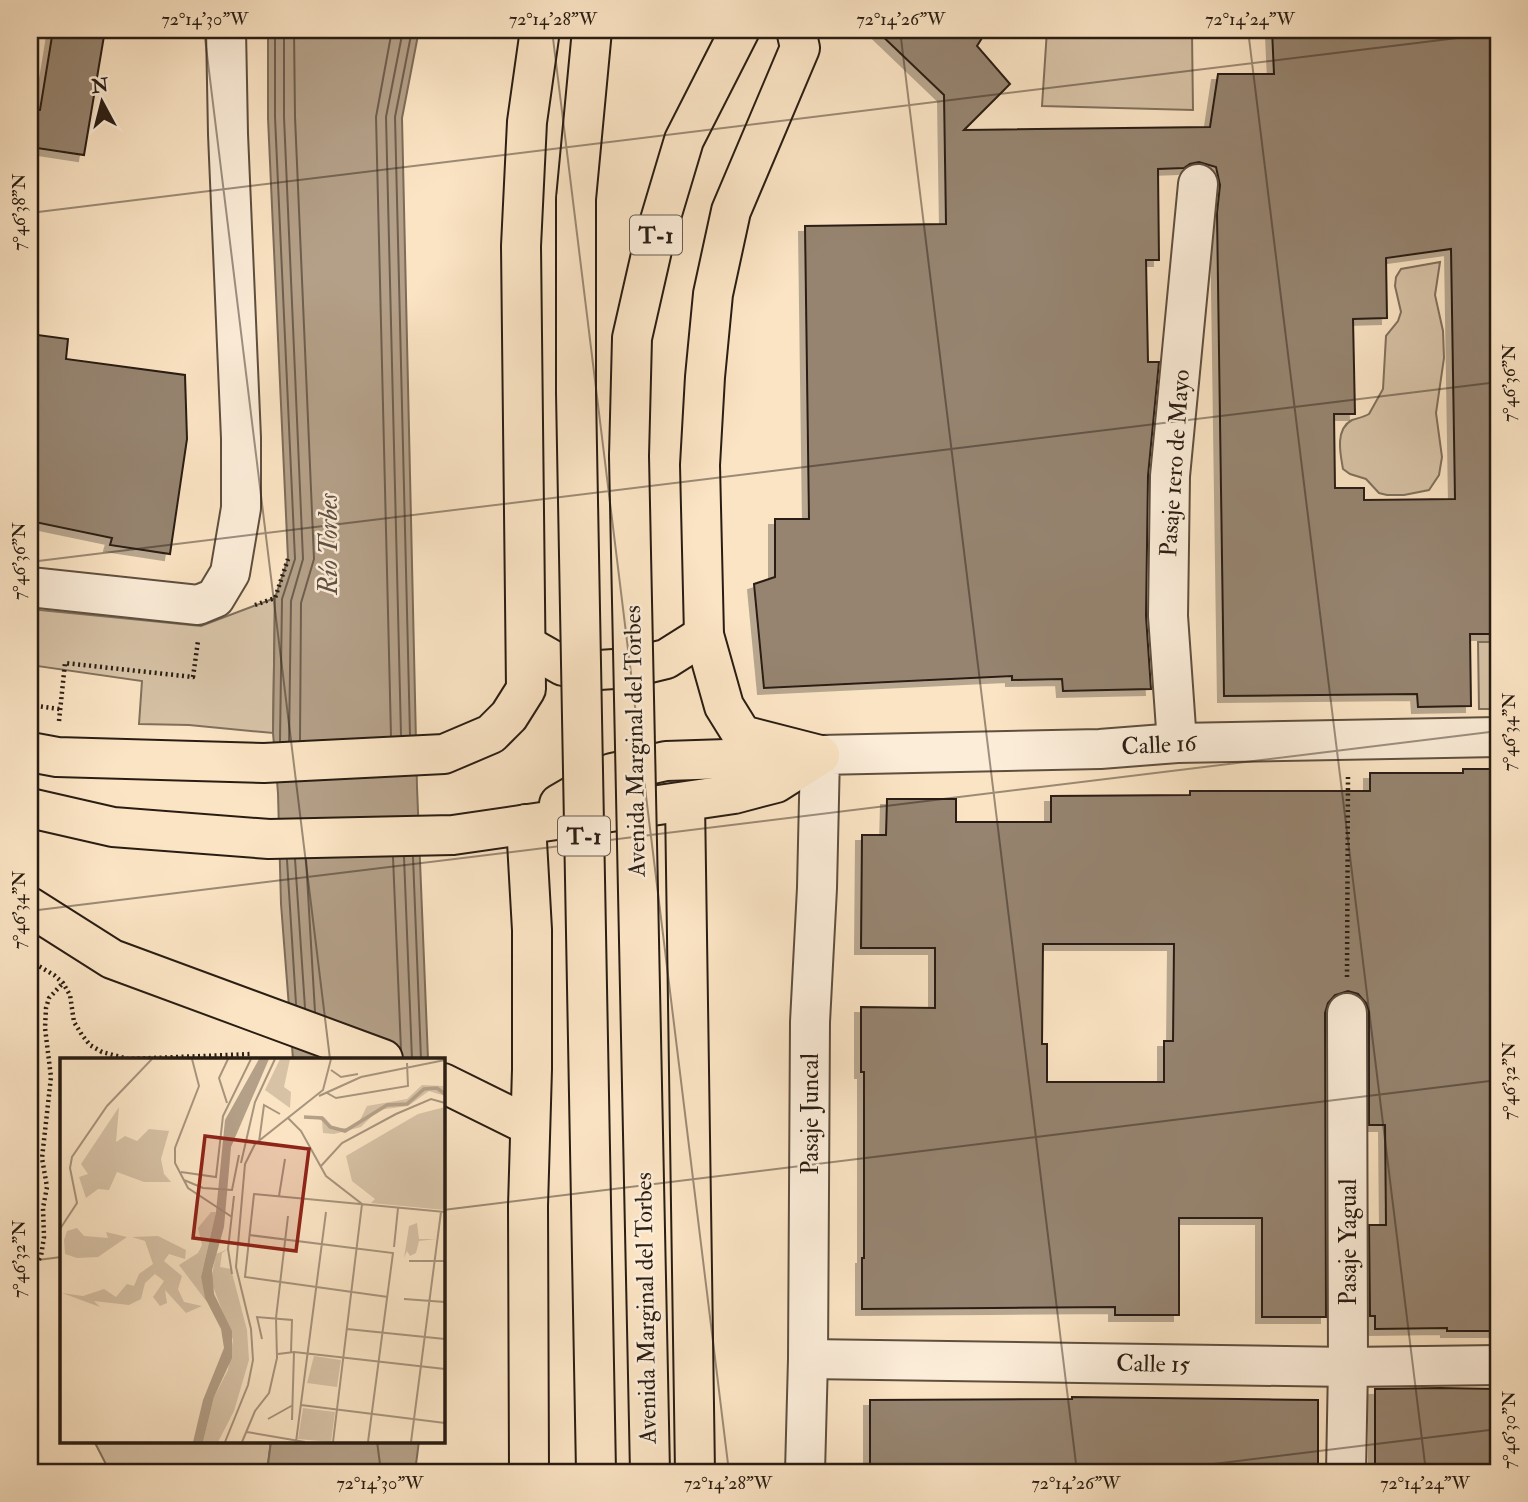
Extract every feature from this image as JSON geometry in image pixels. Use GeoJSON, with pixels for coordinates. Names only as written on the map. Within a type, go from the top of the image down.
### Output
{"type":"FeatureCollection","features":[{"type":"Feature","properties":{"kind":"highway"},"geometry":{"type":"LineString","coordinates":[[44,755],[264,764],[444,754],[491,734],[509,716],[526,689],[521,246],[527,122],[540,30]]}},
{"type":"Feature","properties":{"kind":"highway","name":"T-1"},"geometry":{"type":"LineString","coordinates":[[592,30],[576,199],[576,407],[596,1472]]}},
{"type":"Feature","properties":{"kind":"highway","name":"Avenida Marginal del Torbes"},"geometry":{"type":"LineString","coordinates":[[650,1472],[629,456],[632,338],[655,237],[684,140],[740,30]]}},
{"type":"Feature","properties":{"kind":"highway"},"geometry":{"type":"LineString","coordinates":[[796,30],[800,48],[730,211],[713,294],[700,465],[704,635],[724,706],[742,735],[820,755]]}},
{"type":"Feature","properties":{"kind":"highway"},"geometry":{"type":"LineString","coordinates":[[526,645],[563,666],[599,670],[629,668],[666,659],[704,635]]}},
{"type":"Feature","properties":{"kind":"highway"},"geometry":{"type":"LineString","coordinates":[[30,808],[113,827],[269,839],[453,835],[734,794],[776,783],[820,755]]}},
{"type":"Feature","properties":{"kind":"highway"},"geometry":{"type":"LineString","coordinates":[[526,824],[611,773],[666,761],[820,755]]}},
{"type":"Feature","properties":{"kind":"highway"},"geometry":{"type":"LineString","coordinates":[[685,802],[695,1472]]}},
{"type":"Feature","properties":{"kind":"highway"},"geometry":{"type":"LineString","coordinates":[[526,824],[532,930],[529,1472]]}},
{"type":"Feature","properties":{"kind":"highway"},"geometry":{"type":"LineString","coordinates":[[30,907],[112,959],[380,1058]]}},
{"type":"Feature","properties":{"kind":"highway"},"geometry":{"type":"LineString","coordinates":[[444,1083],[530,1126]]}},
{"type":"Feature","properties":{"kind":"street"},"geometry":{"type":"LineString","coordinates":[[30,587],[198,605],[215,598],[230,573],[241,508],[241,485],[226,30]]}},
{"type":"Feature","properties":{"kind":"street","name":"Pasaje 1ero de Mayo"},"geometry":{"type":"LineString","coordinates":[[1177,743],[1168,616],[1170,476],[1198,184]]}},
{"type":"Feature","properties":{"kind":"street","name":"Calle 16"},"geometry":{"type":"LineString","coordinates":[[820,755],[1100,749],[1177,743],[1498,737]]}},
{"type":"Feature","properties":{"kind":"street","name":"Pasaje Juncal"},"geometry":{"type":"LineString","coordinates":[[805,1472],[810,1023],[820,755]]}},
{"type":"Feature","properties":{"kind":"street","name":"Pasaje Yagual"},"geometry":{"type":"LineString","coordinates":[[1346,1472],[1347,1013]]}},
{"type":"Feature","properties":{"kind":"street","name":"Calle 15"},"geometry":{"type":"LineString","coordinates":[[808,1359],[1348,1367],[1498,1365]]}},
{"type":"Feature","properties":{"kind":"path"},"geometry":{"type":"LineString","coordinates":[[44,755],[60,709],[65,663],[193,677],[199,639]]}},
{"type":"Feature","properties":{"kind":"path"},"geometry":{"type":"LineString","coordinates":[[30,705],[60,709]]}},
{"type":"Feature","properties":{"kind":"path"},"geometry":{"type":"LineString","coordinates":[[1347,1013],[1348,740]]}},
{"type":"Feature","properties":{"kind":"path"},"geometry":{"type":"LineString","coordinates":[[30,961],[54,975],[63,984],[70,995],[74,1022],[90,1045],[102,1052],[124,1058]]}},
{"type":"Feature","properties":{"kind":"path"},"geometry":{"type":"LineString","coordinates":[[30,1291],[44,1237],[43,1208],[47,1187],[42,1158],[51,1077],[45,1028],[46,1008],[49,998],[63,984]]}},
{"type":"Feature","properties":{"kind":"path"},"geometry":{"type":"LineString","coordinates":[[153,1058],[253,1054]]}},
{"type":"Feature","properties":{"kind":"shaded area"},"geometry":{"type":"Polygon","coordinates":[[[1047,30],[1192,33],[1193,110],[1042,106],[1047,30]]]}},
{"type":"Feature","properties":{"kind":"shaded area"},"geometry":{"type":"Polygon","coordinates":[[[1440,262],[1435,295],[1443,331],[1444,358],[1436,413],[1442,457],[1439,475],[1429,490],[1387,495],[1379,493],[1366,479],[1343,469],[1341,435],[1352,420],[1369,414],[1383,389],[1386,336],[1398,321],[1401,312],[1395,286],[1396,277],[1401,269],[1440,262]]]}},
{"type":"Feature","properties":{"kind":"shaded area"},"geometry":{"type":"Polygon","coordinates":[[[275,598],[273,733],[189,725],[139,724],[142,681],[30,665],[30,609],[201,626],[275,598]]]}},
{"type":"Feature","properties":{"kind":"shaded area"},"geometry":{"type":"Polygon","coordinates":[[[1478,642],[1498,642],[1498,709],[1479,709],[1478,642]]]}},
{"type":"Feature","properties":{"kind":"shaded area"},"geometry":{"type":"Polygon","coordinates":[[[95,1442],[271,1442],[267,1472],[110,1472],[95,1442]]]}},
{"type":"Feature","properties":{"kind":"water","name":"Río Torbes"},"geometry":{"type":"Polygon","coordinates":[[[268,30],[419,30],[402,118],[417,787],[428,1058],[293,1058],[281,904],[278,793],[273,733],[275,598],[288,559],[268,118],[268,30]]]}},
{"type":"Feature","properties":{"kind":"water"},"geometry":{"type":"Polygon","coordinates":[[[271,1442],[419,1442],[415,1472],[267,1472],[271,1442]]]}},
{"type":"Feature","properties":{"kind":"building"},"geometry":{"type":"Polygon","coordinates":[[[53,30],[105,30],[84,155],[30,147],[30,109],[40,110],[53,30]]]}},
{"type":"Feature","properties":{"kind":"building"},"geometry":{"type":"Polygon","coordinates":[[[876,30],[987,30],[977,46],[1010,84],[964,130],[1210,127],[1218,74],[1274,74],[1272,30],[1498,30],[1498,634],[1470,634],[1471,706],[1418,707],[1417,694],[1224,696],[1217,213],[1220,185],[1216,167],[1199,162],[1184,168],[1158,169],[1159,260],[1146,260],[1148,362],[1159,362],[1148,476],[1146,616],[1151,689],[1063,691],[1062,679],[1012,680],[1012,676],[764,688],[754,584],[775,577],[775,519],[809,519],[805,226],[946,224],[944,95],[876,30]],[[1451,249],[1386,258],[1387,318],[1353,319],[1355,414],[1334,414],[1335,488],[1364,488],[1364,500],[1455,499],[1451,249]]]}},
{"type":"Feature","properties":{"kind":"building"},"geometry":{"type":"Polygon","coordinates":[[[30,334],[68,339],[66,359],[185,375],[187,439],[170,554],[110,545],[112,538],[30,521],[30,334]]]}},
{"type":"Feature","properties":{"kind":"building"},"geometry":{"type":"Polygon","coordinates":[[[1463,769],[1498,769],[1495,966],[1498,966],[1498,1331],[1447,1331],[1447,1328],[1375,1329],[1375,1316],[1370,1316],[1369,1225],[1386,1225],[1385,1125],[1369,1125],[1369,1012],[1366,1003],[1358,994],[1348,991],[1335,995],[1328,1003],[1325,1013],[1326,1317],[1262,1317],[1262,1218],[1179,1218],[1179,1315],[1115,1315],[1115,1307],[862,1309],[864,1072],[861,1072],[861,1007],[935,1008],[935,948],[861,948],[862,835],[886,835],[887,799],[956,799],[956,822],[1051,822],[1051,796],[1190,795],[1190,791],[1370,791],[1370,773],[1463,773],[1463,769]],[[1043,944],[1042,1044],[1047,1044],[1047,1082],[1164,1082],[1164,1041],[1173,1041],[1174,944],[1043,944]]]}},
{"type":"Feature","properties":{"kind":"building"},"geometry":{"type":"Polygon","coordinates":[[[1375,1389],[1498,1389],[1498,1472],[1375,1472],[1375,1389]]]}},
{"type":"Feature","properties":{"kind":"building"},"geometry":{"type":"Polygon","coordinates":[[[1072,1397],[1318,1400],[1318,1464],[1234,1465],[1234,1472],[870,1472],[870,1400],[1072,1397]]]}}]}
